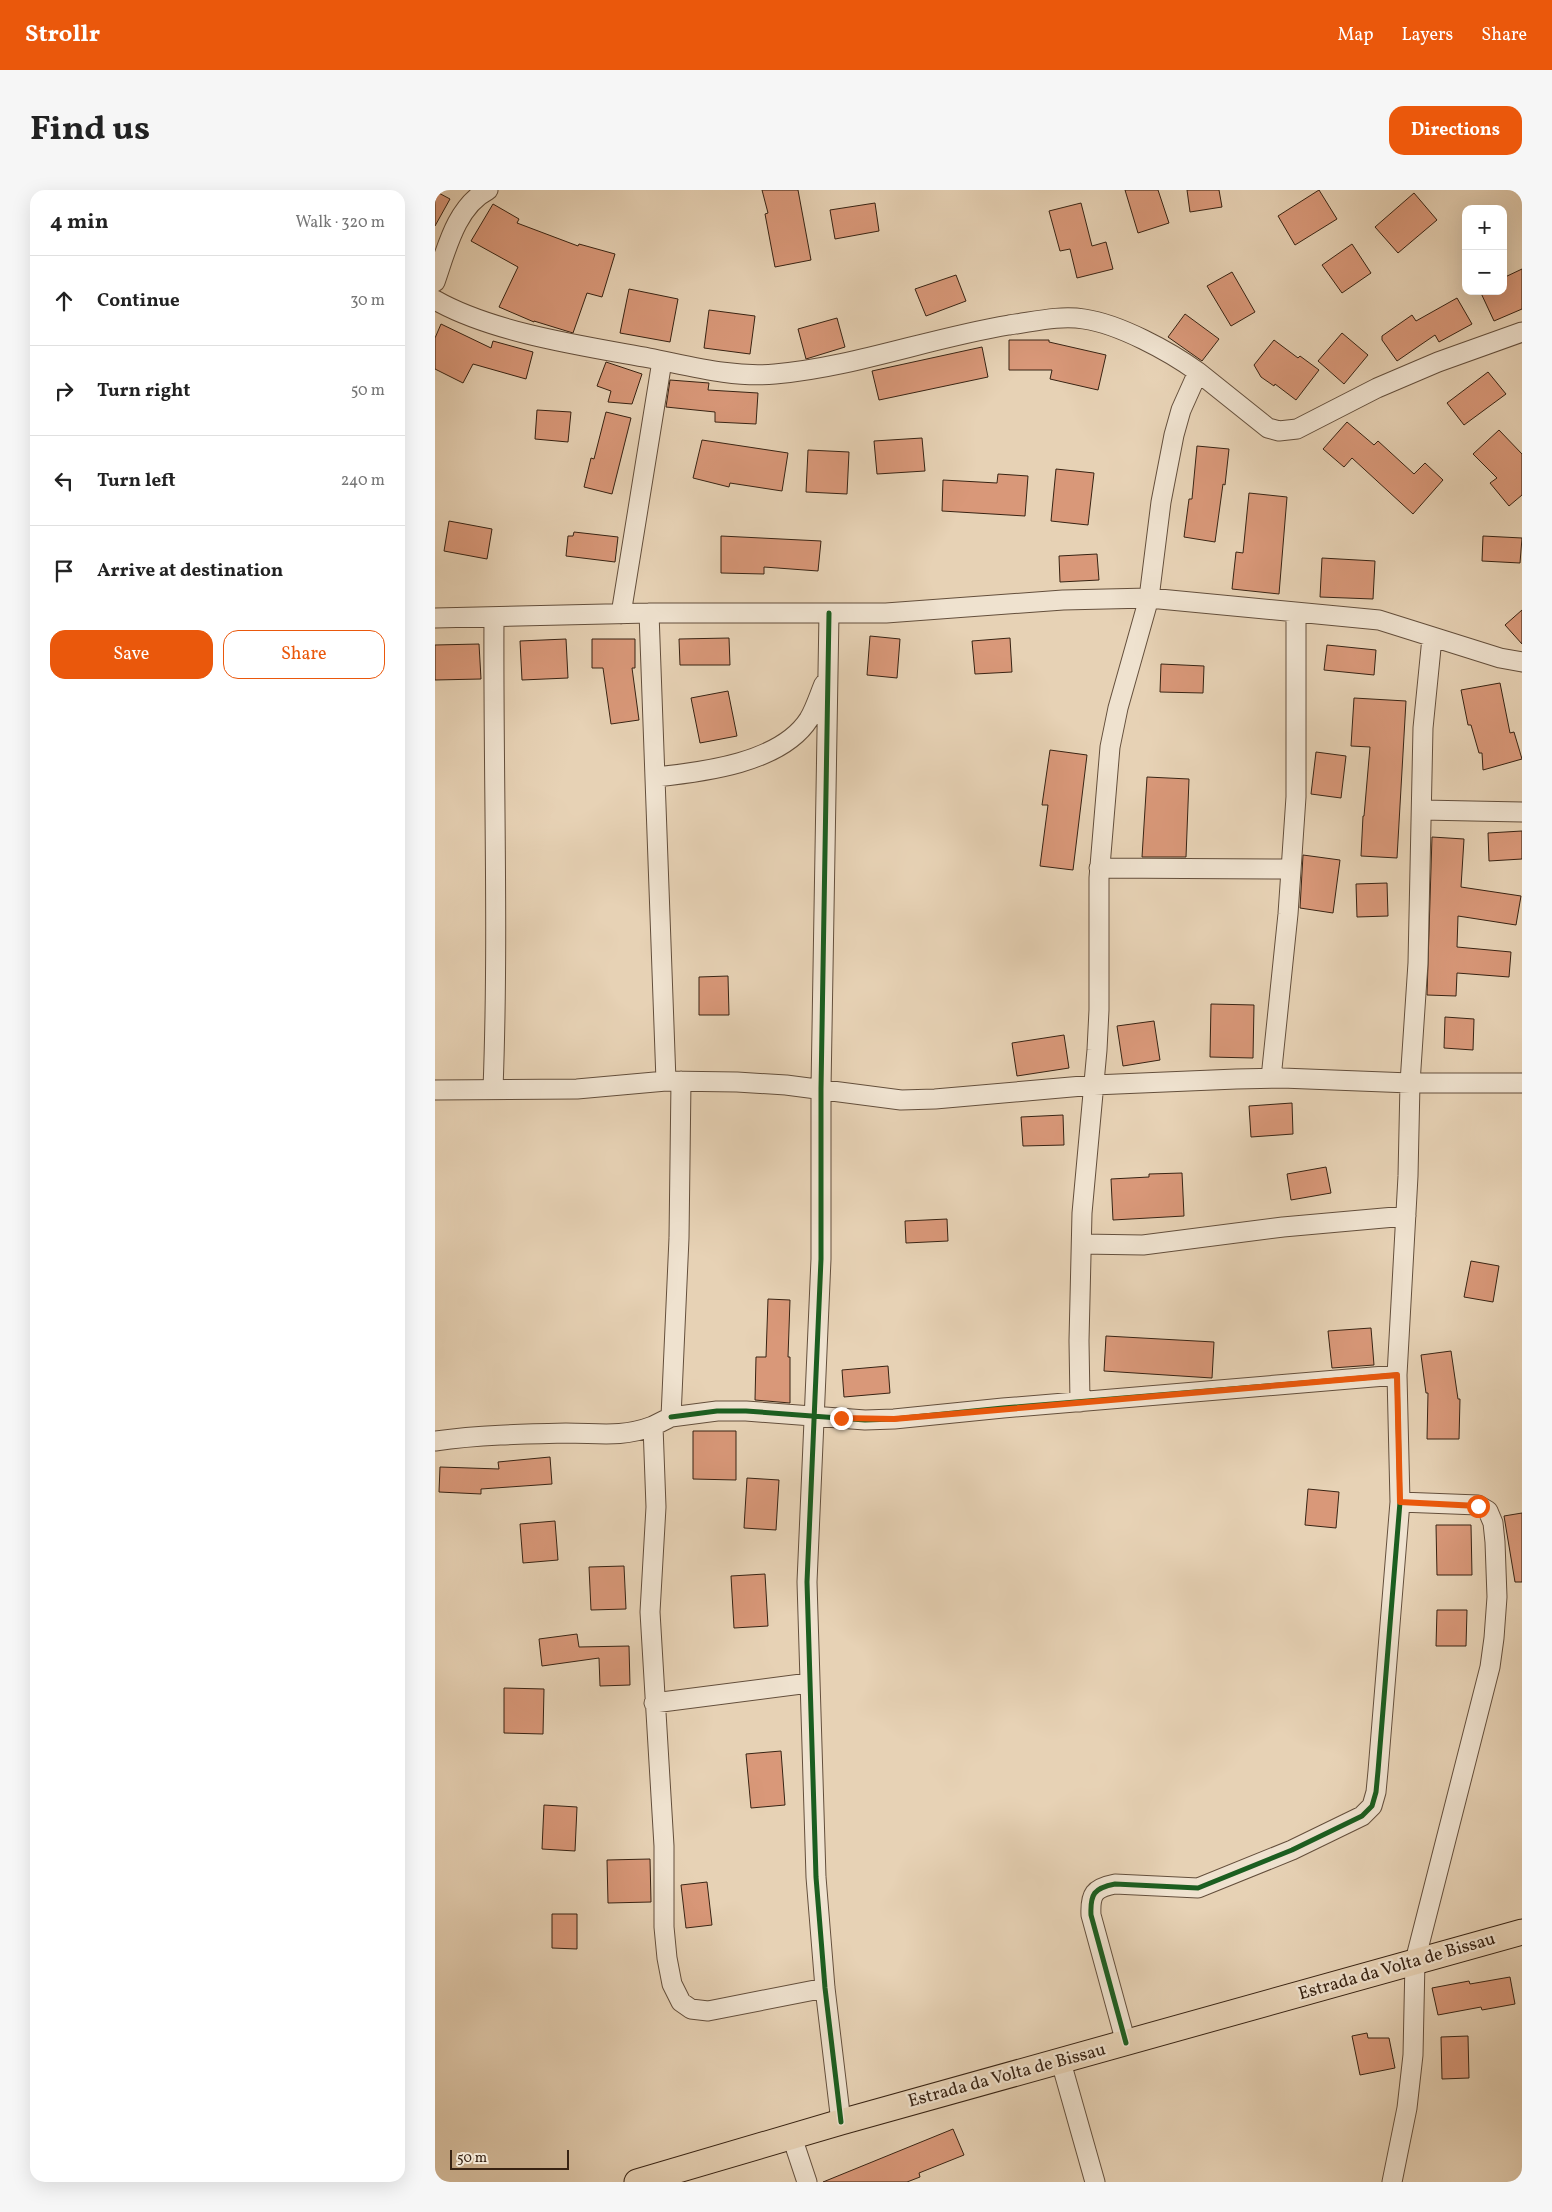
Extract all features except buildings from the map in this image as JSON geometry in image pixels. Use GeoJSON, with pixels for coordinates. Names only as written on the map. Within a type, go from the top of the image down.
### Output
{"type":"FeatureCollection","features":[{"type":"Feature","properties":{"kind":"main road","name":"Estrada da Volta de Bissau"},"geometry":{"type":"LineString","coordinates":[[637,2182],[841,2122],[1522,1932]]}},
{"type":"Feature","properties":{"kind":"street"},"geometry":{"type":"LineString","coordinates":[[435,282],[454,230],[469,206],[481,193],[488,190]]}},
{"type":"Feature","properties":{"kind":"street"},"geometry":{"type":"LineString","coordinates":[[435,300],[475,319],[538,335],[662,361],[737,374],[773,374],[822,368],[967,332],[1047,319],[1081,318],[1108,324],[1183,361],[1269,428],[1279,431],[1297,429],[1377,388],[1438,362],[1522,332]]}},
{"type":"Feature","properties":{"kind":"street"},"geometry":{"type":"LineString","coordinates":[[621,614],[662,361]]}},
{"type":"Feature","properties":{"kind":"street"},"geometry":{"type":"LineString","coordinates":[[1080,1402],[1079,1342],[1084,1191],[1099,1010],[1099,868],[1112,737],[1122,691],[1149,598],[1161,502],[1174,435],[1181,410],[1198,372]]}},
{"type":"Feature","properties":{"kind":"street"},"geometry":{"type":"LineString","coordinates":[[435,618],[649,613],[886,614],[1063,600],[1149,598],[1379,620],[1431,638],[1500,658],[1522,662]]}},
{"type":"Feature","properties":{"kind":"street"},"geometry":{"type":"LineString","coordinates":[[1271,1078],[1291,869],[1297,773],[1295,612]]}},
{"type":"Feature","properties":{"kind":"street"},"geometry":{"type":"LineString","coordinates":[[649,613],[656,777],[674,1081],[679,1238],[671,1417]]}},
{"type":"Feature","properties":{"kind":"street"},"geometry":{"type":"LineString","coordinates":[[829,613],[821,1090],[821,1259],[807,1582],[816,1877],[825,1988],[841,2122]]}},
{"type":"Feature","properties":{"kind":"street"},"geometry":{"type":"LineString","coordinates":[[493,1089],[496,903],[493,749],[494,617]]}},
{"type":"Feature","properties":{"kind":"street"},"geometry":{"type":"LineString","coordinates":[[1126,2043],[1091,1915],[1091,1902],[1094,1894],[1103,1886],[1115,1884],[1178,1888],[1205,1885],[1292,1850],[1362,1816],[1372,1806],[1376,1792],[1400,1502],[1397,1375],[1406,1216],[1410,1083],[1418,963],[1423,728],[1431,638]]}},
{"type":"Feature","properties":{"kind":"street"},"geometry":{"type":"LineString","coordinates":[[656,777],[685,774],[751,759],[778,748],[797,734],[809,719],[827,676]]}},
{"type":"Feature","properties":{"kind":"street"},"geometry":{"type":"LineString","coordinates":[[1422,810],[1522,812]]}},
{"type":"Feature","properties":{"kind":"street"},"geometry":{"type":"LineString","coordinates":[[1099,868],[1291,869]]}},
{"type":"Feature","properties":{"kind":"street"},"geometry":{"type":"LineString","coordinates":[[435,1090],[577,1089],[674,1081],[737,1082],[901,1100],[935,1099],[1094,1085],[1271,1078],[1410,1083],[1522,1084]]}},
{"type":"Feature","properties":{"kind":"street"},"geometry":{"type":"LineString","coordinates":[[1082,1244],[1143,1245],[1283,1227],[1406,1216]]}},
{"type":"Feature","properties":{"kind":"street"},"geometry":{"type":"LineString","coordinates":[[435,1441],[497,1435],[569,1433],[617,1435],[639,1431],[671,1417],[717,1411],[865,1420],[894,1419],[1397,1375]]}},
{"type":"Feature","properties":{"kind":"street"},"geometry":{"type":"LineString","coordinates":[[653,1426],[656,1507],[650,1612],[664,1846],[664,1927],[672,1984],[681,2002],[691,2009],[708,2012],[825,1988]]}},
{"type":"Feature","properties":{"kind":"street"},"geometry":{"type":"LineString","coordinates":[[1392,2182],[1407,2108],[1413,2055],[1415,1961],[1490,1667],[1497,1598],[1493,1523],[1489,1511],[1478,1506],[1400,1502]]}},
{"type":"Feature","properties":{"kind":"street"},"geometry":{"type":"LineString","coordinates":[[655,1703],[809,1683]]}},
{"type":"Feature","properties":{"kind":"street"},"geometry":{"type":"LineString","coordinates":[[1061,2062],[1095,2182]]}},
{"type":"Feature","properties":{"kind":"street"},"geometry":{"type":"LineString","coordinates":[[792,2137],[807,2182]]}},
{"type":"Feature","properties":{"kind":"cycle path"},"geometry":{"type":"LineString","coordinates":[[829,613],[821,1089],[821,1259],[807,1582],[816,1877],[825,1988],[841,2122]]}},
{"type":"Feature","properties":{"kind":"cycle path"},"geometry":{"type":"LineString","coordinates":[[671,1417],[717,1411],[746,1411],[865,1420],[894,1419],[1397,1375],[1400,1502],[1378,1771],[1376,1792],[1372,1806],[1362,1816],[1292,1850],[1198,1888],[1115,1884],[1098,1890],[1091,1902],[1091,1915],[1126,2043]]}},
{"type":"Feature","properties":{"kind":"route"},"geometry":{"type":"LineString","coordinates":[[841,1418],[865,1420],[894,1419],[1397,1375],[1400,1502],[1478,1506]]}}]}
